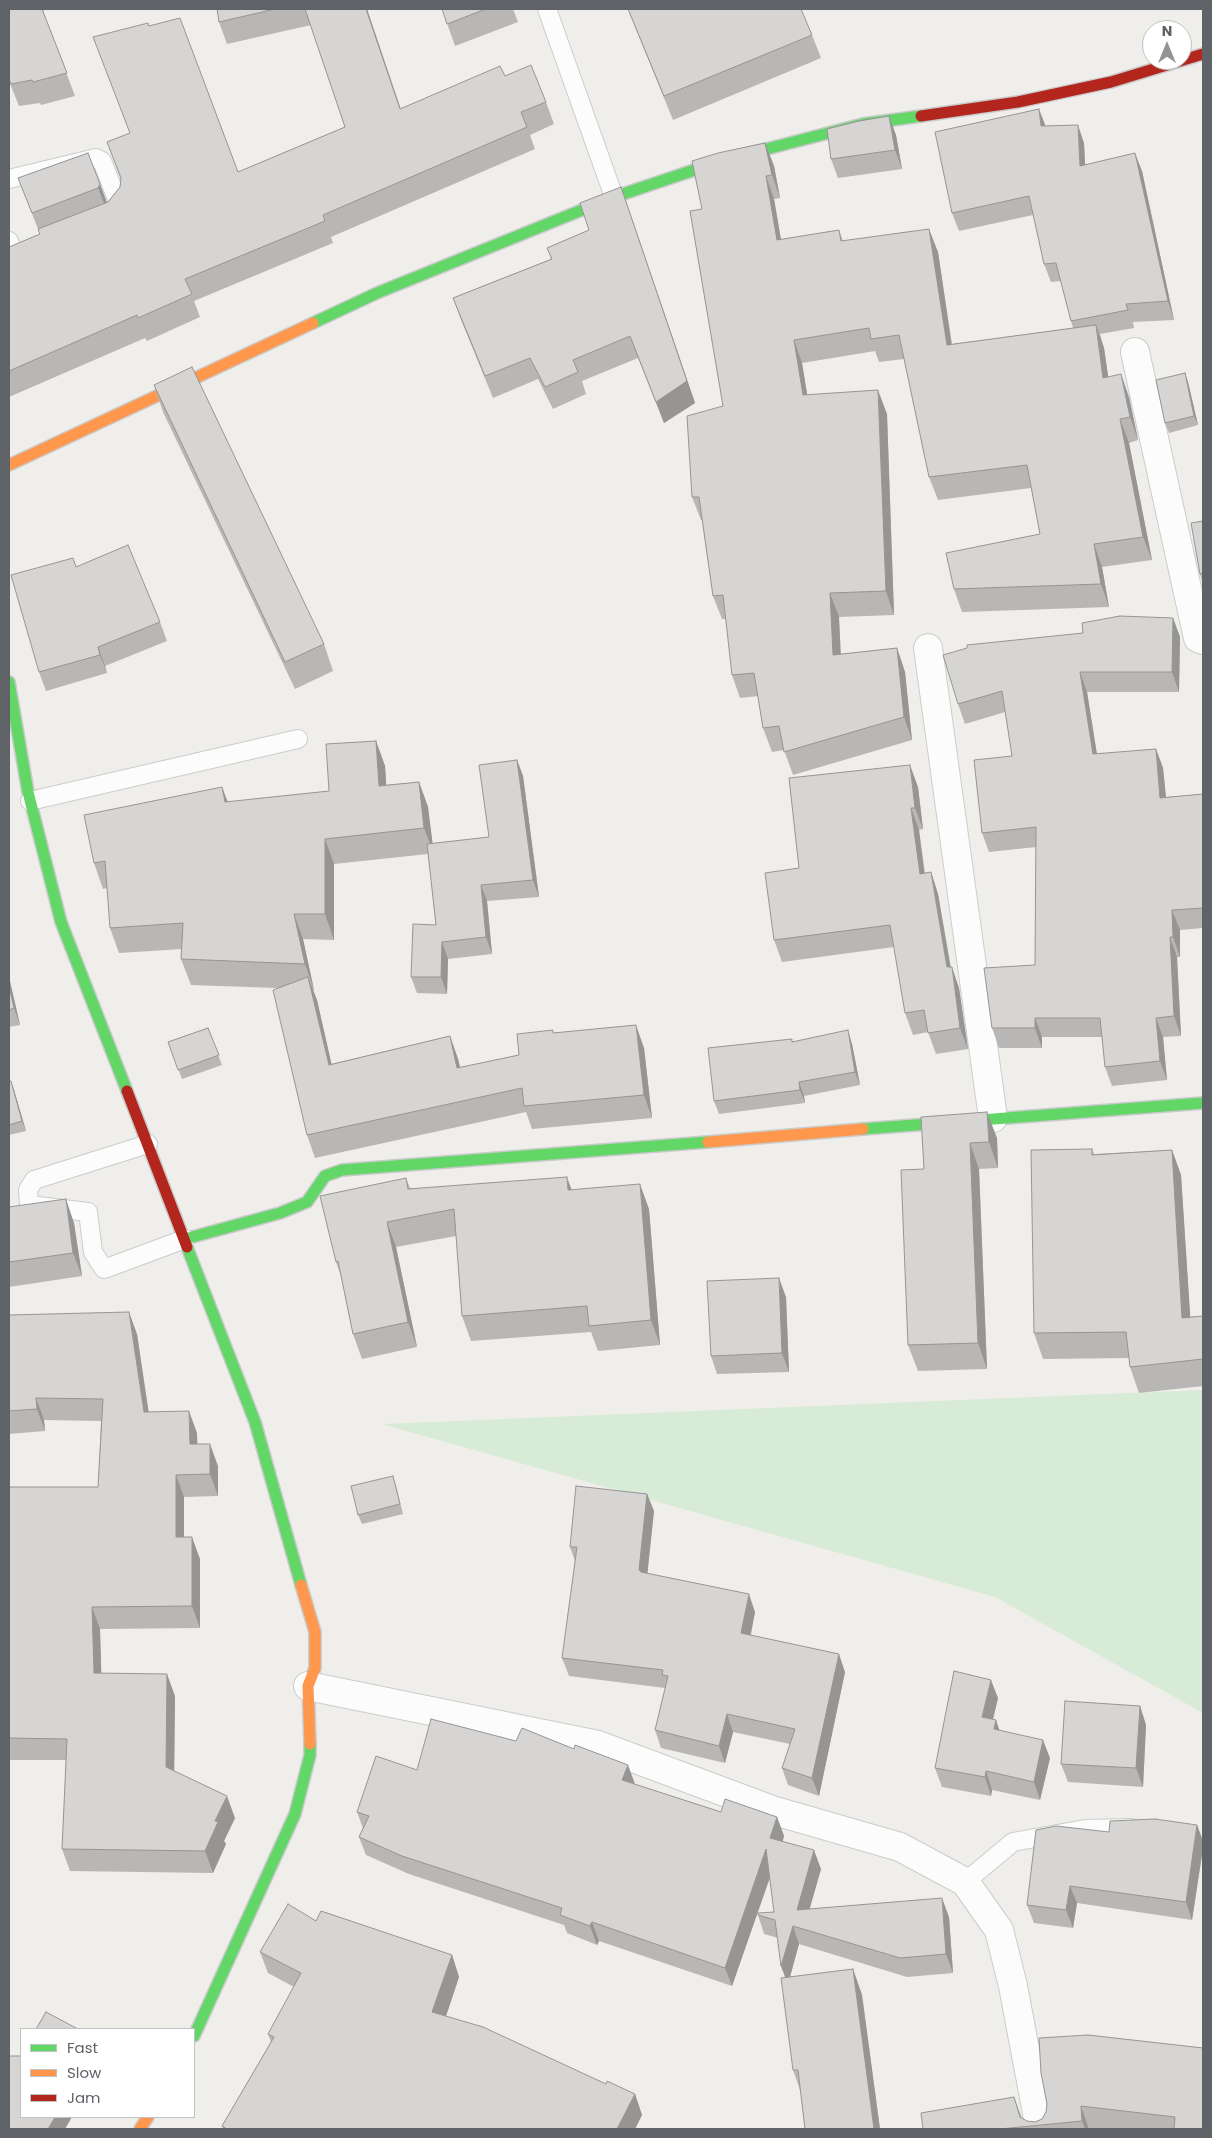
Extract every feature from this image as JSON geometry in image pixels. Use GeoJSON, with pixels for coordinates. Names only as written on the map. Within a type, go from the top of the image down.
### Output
{"type":"FeatureCollection","features":[{"type":"Feature","properties":{"kind":"street"},"geometry":{"type":"LineString","coordinates":[[9,465],[377,294],[614,197],[724,160],[863,124],[1018,102],[1111,82],[1203,54]]}},
{"type":"Feature","properties":{"kind":"street"},"geometry":{"type":"LineString","coordinates":[[1135,352],[1198,638],[1203,640]]}},
{"type":"Feature","properties":{"kind":"street"},"geometry":{"type":"LineString","coordinates":[[928,648],[993,1118]]}},
{"type":"Feature","properties":{"kind":"street"},"geometry":{"type":"LineString","coordinates":[[9,682],[30,801],[61,922],[186,1239],[255,1422],[315,1632],[315,1668],[308,1686],[310,1755],[295,1814],[195,2034]]}},
{"type":"Feature","properties":{"kind":"street"},"geometry":{"type":"LineString","coordinates":[[186,1239],[280,1213],[307,1202],[313,1196],[325,1176],[342,1170],[1203,1103]]}},
{"type":"Feature","properties":{"kind":"street"},"geometry":{"type":"LineString","coordinates":[[308,1686],[598,1745],[775,1811],[900,1848],[965,1882],[999,1930],[1013,1986],[1040,2129]]}},
{"type":"Feature","properties":{"kind":"street"},"geometry":{"type":"LineString","coordinates":[[140,2129],[147,2118]]}},
{"type":"Feature","properties":{"kind":"lane"},"geometry":{"type":"LineString","coordinates":[[547,9],[614,197]]}},
{"type":"Feature","properties":{"kind":"lane"},"geometry":{"type":"LineString","coordinates":[[9,179],[89,159],[96,158],[102,161],[119,204],[112,215],[94,222]]}},
{"type":"Feature","properties":{"kind":"lane"},"geometry":{"type":"LineString","coordinates":[[10,250],[31,246]]}},
{"type":"Feature","properties":{"kind":"lane"},"geometry":{"type":"LineString","coordinates":[[30,801],[298,739]]}},
{"type":"Feature","properties":{"kind":"lane"},"geometry":{"type":"LineString","coordinates":[[148,1144],[34,1180],[28,1190],[29,1205],[88,1212],[93,1252],[104,1269],[186,1239]]}},
{"type":"Feature","properties":{"kind":"lane"},"geometry":{"type":"LineString","coordinates":[[965,1882],[1013,1842],[1085,1829],[1150,1827]]}},
{"type":"Feature","properties":{"kind":"green space"},"geometry":{"type":"Polygon","coordinates":[[[1203,1390],[1203,1713],[995,1597],[382,1424],[1203,1390]]]}},
{"type":"Feature","properties":{"kind":"building"},"geometry":{"type":"Polygon","coordinates":[[[9,9],[42,9],[67,73],[33,82],[32,80],[11,84],[9,79],[9,9]]]}},
{"type":"Feature","properties":{"kind":"building"},"geometry":{"type":"Polygon","coordinates":[[[217,9],[275,9],[219,22],[217,9]]]}},
{"type":"Feature","properties":{"kind":"building"},"geometry":{"type":"Polygon","coordinates":[[[305,9],[366,9],[400,109],[500,66],[505,76],[531,65],[546,102],[521,112],[527,127],[323,215],[325,221],[185,279],[192,294],[138,318],[137,315],[9,371],[9,247],[40,234],[38,229],[108,202],[120,187],[121,178],[107,142],[130,133],[93,37],[148,23],[149,26],[180,18],[238,172],[345,127],[305,9]]]}},
{"type":"Feature","properties":{"kind":"building"},"geometry":{"type":"Polygon","coordinates":[[[442,9],[486,9],[447,24],[442,9]]]}},
{"type":"Feature","properties":{"kind":"building"},"geometry":{"type":"Polygon","coordinates":[[[628,9],[801,9],[812,35],[664,96],[628,9]]]}},
{"type":"Feature","properties":{"kind":"building"},"geometry":{"type":"Polygon","coordinates":[[[1039,109],[1041,126],[1078,125],[1080,166],[1135,153],[1168,301],[1126,304],[1128,310],[1071,321],[1056,263],[1044,264],[1029,196],[952,213],[935,132],[1039,109]]]}},
{"type":"Feature","properties":{"kind":"building"},"geometry":{"type":"Polygon","coordinates":[[[889,116],[895,150],[831,159],[827,129],[889,116]]]}},
{"type":"Feature","properties":{"kind":"building"},"geometry":{"type":"Polygon","coordinates":[[[765,143],[772,175],[766,176],[777,240],[839,230],[841,241],[929,229],[947,345],[1096,325],[1103,378],[1121,374],[1130,417],[1120,419],[1143,537],[1094,544],[1101,584],[954,589],[946,553],[1040,534],[1027,465],[929,477],[899,335],[871,339],[869,328],[794,340],[803,395],[878,390],[886,591],[830,593],[833,655],[897,648],[904,717],[784,752],[779,726],[763,728],[754,673],[732,675],[723,595],[713,596],[699,497],[692,497],[687,416],[723,406],[690,211],[702,209],[692,161],[718,153],[765,143]]]}},
{"type":"Feature","properties":{"kind":"building"},"geometry":{"type":"Polygon","coordinates":[[[88,153],[100,184],[98,188],[32,213],[18,178],[88,153]]]}},
{"type":"Feature","properties":{"kind":"building"},"geometry":{"type":"Polygon","coordinates":[[[621,187],[687,381],[656,402],[630,336],[573,360],[578,372],[545,387],[530,358],[485,376],[453,298],[552,259],[547,248],[589,230],[580,203],[621,187]]]}},
{"type":"Feature","properties":{"kind":"building"},"geometry":{"type":"Polygon","coordinates":[[[192,367],[324,644],[285,662],[154,385],[192,367]]]}},
{"type":"Feature","properties":{"kind":"building"},"geometry":{"type":"Polygon","coordinates":[[[1185,373],[1194,416],[1165,423],[1156,380],[1185,373]]]}},
{"type":"Feature","properties":{"kind":"building"},"geometry":{"type":"Polygon","coordinates":[[[1203,521],[1203,573],[1200,574],[1191,523],[1203,521]]]}},
{"type":"Feature","properties":{"kind":"building"},"geometry":{"type":"Polygon","coordinates":[[[128,545],[160,622],[98,647],[100,655],[39,672],[11,575],[73,558],[76,567],[128,545]]]}},
{"type":"Feature","properties":{"kind":"building"},"geometry":{"type":"Polygon","coordinates":[[[1120,616],[1173,618],[1172,672],[1080,672],[1093,754],[1156,749],[1160,798],[1203,794],[1203,908],[1172,910],[1173,937],[1170,937],[1174,1016],[1156,1018],[1160,1061],[1105,1067],[1100,1018],[1035,1018],[1035,1028],[992,1028],[984,968],[1035,965],[1036,827],[982,833],[974,760],[1012,756],[1002,691],[958,704],[943,655],[967,648],[967,645],[1083,633],[1082,623],[1120,616]]]}},
{"type":"Feature","properties":{"kind":"building"},"geometry":{"type":"Polygon","coordinates":[[[376,741],[379,786],[419,782],[424,828],[325,839],[325,914],[294,914],[305,964],[181,959],[183,923],[110,928],[105,861],[94,863],[84,815],[222,787],[225,802],[329,791],[326,744],[376,741]]]}},
{"type":"Feature","properties":{"kind":"building"},"geometry":{"type":"Polygon","coordinates":[[[517,760],[533,880],[481,885],[486,937],[442,942],[441,977],[411,977],[413,924],[436,925],[427,844],[489,837],[479,765],[517,760]]]}},
{"type":"Feature","properties":{"kind":"building"},"geometry":{"type":"Polygon","coordinates":[[[910,765],[915,808],[911,808],[920,874],[931,872],[947,967],[952,967],[960,1028],[928,1033],[924,1010],[905,1013],[890,925],[774,940],[765,873],[799,868],[789,778],[910,765]]]}},
{"type":"Feature","properties":{"kind":"building"},"geometry":{"type":"Polygon","coordinates":[[[308,977],[329,1065],[450,1036],[457,1068],[519,1055],[517,1034],[553,1030],[553,1033],[636,1025],[644,1095],[524,1106],[522,1088],[307,1135],[273,990],[308,977]]]}},
{"type":"Feature","properties":{"kind":"building"},"geometry":{"type":"Polygon","coordinates":[[[9,986],[14,1008],[9,1010],[9,986]]]}},
{"type":"Feature","properties":{"kind":"building"},"geometry":{"type":"Polygon","coordinates":[[[208,1028],[219,1055],[178,1070],[168,1042],[208,1028]]]}},
{"type":"Feature","properties":{"kind":"building"},"geometry":{"type":"Polygon","coordinates":[[[848,1030],[855,1072],[799,1082],[800,1090],[714,1101],[708,1048],[792,1039],[792,1042],[848,1030]]]}},
{"type":"Feature","properties":{"kind":"building"},"geometry":{"type":"Polygon","coordinates":[[[9,1081],[11,1081],[22,1121],[9,1125],[9,1081]]]}},
{"type":"Feature","properties":{"kind":"building"},"geometry":{"type":"Polygon","coordinates":[[[987,1112],[989,1142],[970,1143],[978,1343],[908,1345],[901,1170],[924,1169],[921,1117],[987,1112]]]}},
{"type":"Feature","properties":{"kind":"building"},"geometry":{"type":"Polygon","coordinates":[[[1092,1149],[1092,1155],[1172,1150],[1182,1318],[1203,1316],[1203,1359],[1130,1367],[1126,1332],[1034,1333],[1031,1150],[1092,1149]]]}},
{"type":"Feature","properties":{"kind":"building"},"geometry":{"type":"Polygon","coordinates":[[[567,1177],[568,1190],[640,1184],[651,1320],[589,1326],[587,1306],[462,1316],[454,1209],[387,1222],[408,1322],[353,1334],[338,1261],[336,1262],[320,1196],[406,1178],[408,1189],[567,1177]]]}},
{"type":"Feature","properties":{"kind":"building"},"geometry":{"type":"Polygon","coordinates":[[[66,1199],[73,1253],[9,1262],[9,1207],[66,1199]]]}},
{"type":"Feature","properties":{"kind":"building"},"geometry":{"type":"Polygon","coordinates":[[[779,1278],[782,1353],[711,1356],[707,1281],[779,1278]]]}},
{"type":"Feature","properties":{"kind":"building"},"geometry":{"type":"Polygon","coordinates":[[[129,1312],[144,1412],[189,1411],[190,1444],[210,1444],[210,1474],[176,1475],[176,1537],[192,1537],[192,1606],[92,1607],[94,1673],[167,1674],[166,1767],[227,1796],[215,1821],[218,1822],[205,1851],[62,1849],[67,1739],[9,1738],[9,1487],[98,1487],[103,1399],[36,1398],[37,1409],[9,1411],[9,1315],[129,1312]]]}},
{"type":"Feature","properties":{"kind":"building"},"geometry":{"type":"Polygon","coordinates":[[[393,1476],[400,1504],[358,1515],[351,1486],[393,1476]]]}},
{"type":"Feature","properties":{"kind":"building"},"geometry":{"type":"Polygon","coordinates":[[[576,1486],[647,1494],[639,1570],[641,1572],[749,1594],[741,1633],[839,1654],[812,1778],[782,1768],[795,1729],[727,1714],[719,1746],[655,1730],[668,1676],[662,1675],[663,1670],[562,1658],[577,1547],[570,1547],[576,1486]]]}},
{"type":"Feature","properties":{"kind":"building"},"geometry":{"type":"Polygon","coordinates":[[[954,1671],[991,1680],[982,1717],[996,1720],[994,1729],[1043,1740],[1034,1782],[986,1771],[985,1777],[935,1768],[954,1671]]]}},
{"type":"Feature","properties":{"kind":"building"},"geometry":{"type":"Polygon","coordinates":[[[1065,1701],[1140,1706],[1136,1768],[1061,1764],[1065,1701]]]}},
{"type":"Feature","properties":{"kind":"building"},"geometry":{"type":"Polygon","coordinates":[[[431,1719],[516,1741],[522,1728],[574,1749],[575,1745],[628,1765],[622,1780],[721,1812],[725,1799],[777,1817],[770,1838],[814,1850],[797,1910],[942,1898],[946,1954],[900,1958],[793,1926],[781,1966],[775,1920],[758,1915],[758,1913],[774,1912],[766,1849],[725,1968],[592,1922],[590,1926],[560,1915],[562,1908],[402,1856],[359,1837],[369,1816],[357,1812],[376,1756],[417,1770],[431,1719]]]}},
{"type":"Feature","properties":{"kind":"building"},"geometry":{"type":"Polygon","coordinates":[[[1155,1819],[1197,1825],[1186,1902],[1070,1886],[1066,1910],[1027,1905],[1036,1830],[1056,1826],[1109,1832],[1110,1821],[1155,1819]]]}},
{"type":"Feature","properties":{"kind":"building"},"geometry":{"type":"Polygon","coordinates":[[[288,1904],[316,1921],[321,1911],[452,1955],[432,2012],[483,2027],[606,2084],[607,2081],[635,2094],[617,2129],[227,2129],[222,2126],[274,2037],[268,2034],[301,1973],[260,1952],[288,1904]]]}},
{"type":"Feature","properties":{"kind":"building"},"geometry":{"type":"Polygon","coordinates":[[[853,1969],[874,2129],[805,2129],[798,2070],[793,2070],[781,1978],[853,1969]]]}},
{"type":"Feature","properties":{"kind":"building"},"geometry":{"type":"Polygon","coordinates":[[[46,2012],[76,2028],[37,2028],[46,2012]]]}},
{"type":"Feature","properties":{"kind":"building"},"geometry":{"type":"Polygon","coordinates":[[[1088,2035],[1203,2048],[1203,2129],[1174,2129],[1175,2117],[1081,2106],[1082,2121],[1000,2129],[923,2129],[921,2113],[1014,2097],[1020,2117],[1027,2121],[1035,2122],[1042,2119],[1046,2112],[1047,2104],[1041,2073],[1039,2038],[1088,2035]]]}},
{"type":"Feature","properties":{"kind":"building"},"geometry":{"type":"Polygon","coordinates":[[[9,2056],[20,2056],[20,2118],[54,2118],[48,2129],[9,2129],[9,2056]]]}},
{"type":"Feature","properties":{"kind":"traffic: fast"},"geometry":{"type":"LineString","coordinates":[[313,323],[377,293],[614,197],[724,160],[863,124],[921,116]]}},
{"type":"Feature","properties":{"kind":"traffic: fast"},"geometry":{"type":"LineString","coordinates":[[9,682],[28,792],[61,922],[127,1091]]}},
{"type":"Feature","properties":{"kind":"traffic: fast"},"geometry":{"type":"LineString","coordinates":[[863,1129],[1203,1103]]}},
{"type":"Feature","properties":{"kind":"traffic: fast"},"geometry":{"type":"LineString","coordinates":[[185,1239],[280,1213],[307,1202],[325,1176],[342,1170],[708,1142]]}},
{"type":"Feature","properties":{"kind":"traffic: fast"},"geometry":{"type":"LineString","coordinates":[[187,1247],[255,1422],[301,1585]]}},
{"type":"Feature","properties":{"kind":"traffic: fast"},"geometry":{"type":"LineString","coordinates":[[195,2034],[295,1814],[310,1755],[310,1744]]}},
{"type":"Feature","properties":{"kind":"traffic: slow"},"geometry":{"type":"LineString","coordinates":[[9,465],[313,323]]}},
{"type":"Feature","properties":{"kind":"traffic: slow"},"geometry":{"type":"LineString","coordinates":[[708,1142],[863,1129]]}},
{"type":"Feature","properties":{"kind":"traffic: slow"},"geometry":{"type":"LineString","coordinates":[[301,1585],[315,1632],[315,1668],[308,1686],[310,1744]]}},
{"type":"Feature","properties":{"kind":"traffic: slow"},"geometry":{"type":"LineString","coordinates":[[140,2129],[147,2118]]}},
{"type":"Feature","properties":{"kind":"traffic: jam"},"geometry":{"type":"LineString","coordinates":[[921,116],[1018,102],[1111,82],[1203,54]]}},
{"type":"Feature","properties":{"kind":"traffic: jam"},"geometry":{"type":"LineString","coordinates":[[127,1091],[187,1247]]}}]}
